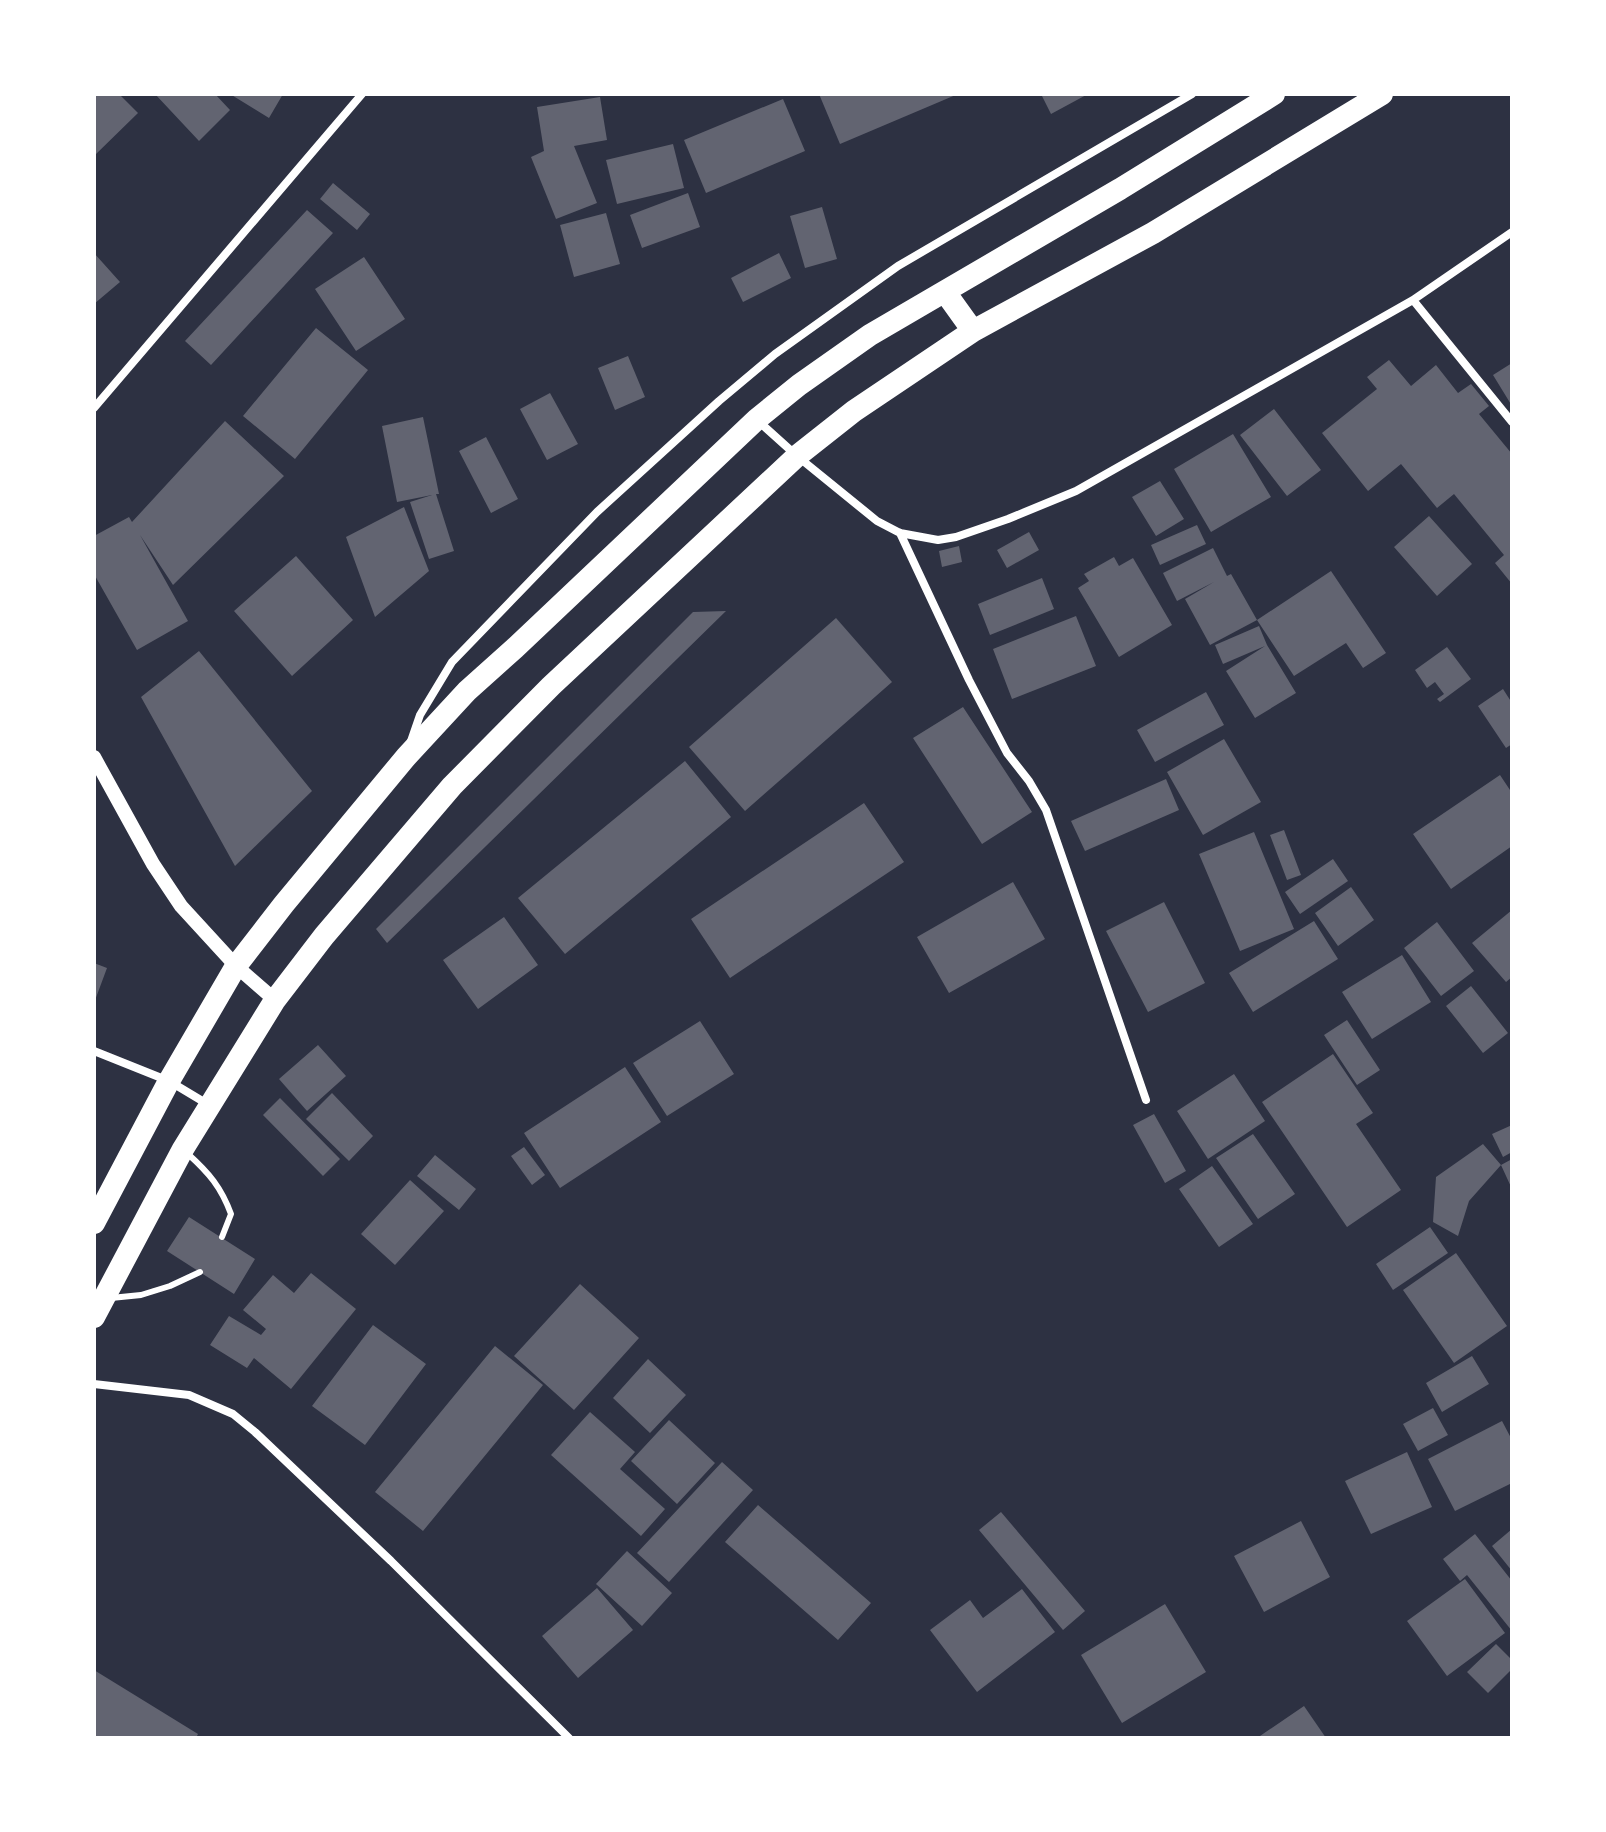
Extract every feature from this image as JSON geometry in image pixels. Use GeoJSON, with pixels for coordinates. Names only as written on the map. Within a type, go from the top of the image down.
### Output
{"type":"FeatureCollection","features":[{"type":"Feature","properties":{"kind":"highway"},"geometry":{"type":"LineString","coordinates":[[94,1223],[169,1081],[236,966],[406,757],[467,691],[757,419],[799,385],[870,335],[1274,94]]}},
{"type":"Feature","properties":{"kind":"highway"},"geometry":{"type":"LineString","coordinates":[[99,1308],[183,1149],[275,1000],[324,936],[442,797],[503,733],[797,456],[854,411],[973,331],[1153,233],[1382,94]]}},
{"type":"Feature","properties":{"kind":"highway"},"geometry":{"type":"LineString","coordinates":[[945,292],[973,331]]}},
{"type":"Feature","properties":{"kind":"street"},"geometry":{"type":"LineString","coordinates":[[94,408],[362,94]]}},
{"type":"Feature","properties":{"kind":"street"},"geometry":{"type":"LineString","coordinates":[[406,757],[420,715],[452,662],[597,512],[719,401],[775,354],[898,266],[1192,94]]}},
{"type":"Feature","properties":{"kind":"street"},"geometry":{"type":"LineString","coordinates":[[757,419],[877,521],[900,533],[938,540],[956,537],[1076,491],[1413,300],[1512,232]]}},
{"type":"Feature","properties":{"kind":"street"},"geometry":{"type":"LineString","coordinates":[[1413,300],[1512,422]]}},
{"type":"Feature","properties":{"kind":"street"},"geometry":{"type":"LineString","coordinates":[[900,533],[1007,753],[1046,810],[1146,1100]]}},
{"type":"Feature","properties":{"kind":"street"},"geometry":{"type":"LineString","coordinates":[[94,757],[153,864],[181,906],[236,966],[275,1000]]}},
{"type":"Feature","properties":{"kind":"street"},"geometry":{"type":"LineString","coordinates":[[94,1051],[169,1081],[210,1106]]}},
{"type":"Feature","properties":{"kind":"street"},"geometry":{"type":"LineString","coordinates":[[94,1384],[189,1395],[233,1414],[391,1561],[569,1738]]}},
{"type":"Feature","properties":{"kind":"lane"},"geometry":{"type":"LineString","coordinates":[[183,1149],[206,1170],[222,1192],[231,1214],[222,1237]]}},
{"type":"Feature","properties":{"kind":"lane"},"geometry":{"type":"LineString","coordinates":[[99,1308],[170,1286],[200,1272]]}},
{"type":"Feature","properties":{"kind":"building"},"geometry":{"type":"Polygon","coordinates":[[[94,94],[119,94],[138,113],[94,156],[94,94]]]}},
{"type":"Feature","properties":{"kind":"building"},"geometry":{"type":"Polygon","coordinates":[[[155,94],[215,94],[230,110],[199,141],[155,94]]]}},
{"type":"Feature","properties":{"kind":"building"},"geometry":{"type":"Polygon","coordinates":[[[230,94],[283,94],[269,118],[230,94]]]}},
{"type":"Feature","properties":{"kind":"building"},"geometry":{"type":"Polygon","coordinates":[[[819,94],[958,94],[840,144],[819,94]]]}},
{"type":"Feature","properties":{"kind":"building"},"geometry":{"type":"Polygon","coordinates":[[[1041,94],[1088,94],[1051,114],[1041,94]]]}},
{"type":"Feature","properties":{"kind":"building"},"geometry":{"type":"Polygon","coordinates":[[[600,97],[607,140],[574,146],[597,203],[556,219],[531,157],[544,151],[537,107],[600,97]]]}},
{"type":"Feature","properties":{"kind":"building"},"geometry":{"type":"Polygon","coordinates":[[[783,99],[805,151],[706,193],[684,140],[783,99]]]}},
{"type":"Feature","properties":{"kind":"building"},"geometry":{"type":"Polygon","coordinates":[[[673,144],[684,188],[617,204],[606,160],[673,144]]]}},
{"type":"Feature","properties":{"kind":"building"},"geometry":{"type":"Polygon","coordinates":[[[333,183],[370,214],[357,230],[320,199],[333,183]]]}},
{"type":"Feature","properties":{"kind":"building"},"geometry":{"type":"Polygon","coordinates":[[[688,193],[700,227],[642,248],[630,215],[688,193]]]}},
{"type":"Feature","properties":{"kind":"building"},"geometry":{"type":"Polygon","coordinates":[[[822,207],[837,259],[805,268],[790,216],[822,207]]]}},
{"type":"Feature","properties":{"kind":"building"},"geometry":{"type":"Polygon","coordinates":[[[307,210],[333,233],[211,365],[185,341],[307,210]]]}},
{"type":"Feature","properties":{"kind":"building"},"geometry":{"type":"Polygon","coordinates":[[[606,213],[620,264],[574,277],[560,225],[606,213]]]}},
{"type":"Feature","properties":{"kind":"building"},"geometry":{"type":"Polygon","coordinates":[[[94,253],[120,282],[94,304],[94,253]]]}},
{"type":"Feature","properties":{"kind":"building"},"geometry":{"type":"Polygon","coordinates":[[[779,253],[791,278],[743,302],[731,278],[779,253]]]}},
{"type":"Feature","properties":{"kind":"building"},"geometry":{"type":"Polygon","coordinates":[[[364,257],[405,319],[356,351],[315,289],[364,257]]]}},
{"type":"Feature","properties":{"kind":"building"},"geometry":{"type":"Polygon","coordinates":[[[316,328],[368,370],[295,459],[243,416],[316,328]]]}},
{"type":"Feature","properties":{"kind":"building"},"geometry":{"type":"Polygon","coordinates":[[[628,356],[645,397],[615,410],[598,368],[628,356]]]}},
{"type":"Feature","properties":{"kind":"building"},"geometry":{"type":"Polygon","coordinates":[[[1389,360],[1411,386],[1436,365],[1458,393],[1471,384],[1489,406],[1479,414],[1512,454],[1512,584],[1495,563],[1504,555],[1454,494],[1437,508],[1401,464],[1368,491],[1322,433],[1377,389],[1367,377],[1389,360]]]}},
{"type":"Feature","properties":{"kind":"building"},"geometry":{"type":"Polygon","coordinates":[[[1512,363],[1512,406],[1493,375],[1512,363]]]}},
{"type":"Feature","properties":{"kind":"building"},"geometry":{"type":"Polygon","coordinates":[[[550,393],[578,444],[547,460],[520,409],[550,393]]]}},
{"type":"Feature","properties":{"kind":"building"},"geometry":{"type":"Polygon","coordinates":[[[1274,409],[1321,470],[1287,496],[1240,435],[1274,409]]]}},
{"type":"Feature","properties":{"kind":"building"},"geometry":{"type":"Polygon","coordinates":[[[423,417],[439,494],[436,494],[454,551],[429,559],[410,502],[432,495],[397,502],[382,426],[423,417]]]}},
{"type":"Feature","properties":{"kind":"building"},"geometry":{"type":"Polygon","coordinates":[[[225,421],[284,476],[173,585],[140,535],[188,621],[137,650],[94,574],[94,536],[129,517],[132,522],[225,421]]]}},
{"type":"Feature","properties":{"kind":"building"},"geometry":{"type":"Polygon","coordinates":[[[1233,434],[1271,497],[1211,532],[1174,469],[1233,434]]]}},
{"type":"Feature","properties":{"kind":"building"},"geometry":{"type":"Polygon","coordinates":[[[486,437],[518,499],[491,513],[459,451],[486,437]]]}},
{"type":"Feature","properties":{"kind":"building"},"geometry":{"type":"Polygon","coordinates":[[[1160,481],[1184,519],[1156,536],[1132,497],[1160,481]]]}},
{"type":"Feature","properties":{"kind":"building"},"geometry":{"type":"Polygon","coordinates":[[[404,507],[429,571],[375,617],[346,537],[404,507]]]}},
{"type":"Feature","properties":{"kind":"building"},"geometry":{"type":"Polygon","coordinates":[[[1429,516],[1472,564],[1437,596],[1394,547],[1429,516]]]}},
{"type":"Feature","properties":{"kind":"building"},"geometry":{"type":"Polygon","coordinates":[[[1197,525],[1206,544],[1160,565],[1151,545],[1197,525]]]}},
{"type":"Feature","properties":{"kind":"building"},"geometry":{"type":"Polygon","coordinates":[[[1029,532],[1039,550],[1007,568],[997,550],[1029,532]]]}},
{"type":"Feature","properties":{"kind":"building"},"geometry":{"type":"Polygon","coordinates":[[[959,546],[962,562],[942,567],[939,551],[959,546]]]}},
{"type":"Feature","properties":{"kind":"building"},"geometry":{"type":"Polygon","coordinates":[[[1213,548],[1227,576],[1231,574],[1257,620],[1210,645],[1185,599],[1214,582],[1177,601],[1163,573],[1213,548]]]}},
{"type":"Feature","properties":{"kind":"building"},"geometry":{"type":"Polygon","coordinates":[[[296,556],[353,620],[292,676],[234,611],[296,556]]]}},
{"type":"Feature","properties":{"kind":"building"},"geometry":{"type":"Polygon","coordinates":[[[1114,557],[1119,566],[1133,558],[1172,625],[1119,657],[1078,588],[1089,581],[1084,574],[1114,557]]]}},
{"type":"Feature","properties":{"kind":"building"},"geometry":{"type":"Polygon","coordinates":[[[1331,571],[1386,653],[1363,668],[1346,643],[1294,676],[1257,620],[1331,571]]]}},
{"type":"Feature","properties":{"kind":"building"},"geometry":{"type":"Polygon","coordinates":[[[1042,578],[1054,609],[990,635],[978,604],[1042,578]]]}},
{"type":"Feature","properties":{"kind":"building"},"geometry":{"type":"Polygon","coordinates":[[[726,611],[387,943],[376,929],[693,612],[726,611]]]}},
{"type":"Feature","properties":{"kind":"building"},"geometry":{"type":"Polygon","coordinates":[[[1076,616],[1096,666],[1012,699],[993,649],[1076,616]]]}},
{"type":"Feature","properties":{"kind":"building"},"geometry":{"type":"Polygon","coordinates":[[[836,618],[892,682],[745,811],[689,747],[836,618]]]}},
{"type":"Feature","properties":{"kind":"building"},"geometry":{"type":"Polygon","coordinates":[[[1259,626],[1296,693],[1255,718],[1226,671],[1265,646],[1223,664],[1215,645],[1259,626]]]}},
{"type":"Feature","properties":{"kind":"building"},"geometry":{"type":"Polygon","coordinates":[[[1447,647],[1471,679],[1440,702],[1437,699],[1444,694],[1435,682],[1427,688],[1415,670],[1447,647]]]}},
{"type":"Feature","properties":{"kind":"building"},"geometry":{"type":"Polygon","coordinates":[[[199,651],[312,791],[235,866],[141,697],[199,651]]]}},
{"type":"Feature","properties":{"kind":"building"},"geometry":{"type":"Polygon","coordinates":[[[1503,689],[1512,703],[1512,744],[1506,748],[1478,706],[1503,689]]]}},
{"type":"Feature","properties":{"kind":"building"},"geometry":{"type":"Polygon","coordinates":[[[1206,692],[1224,725],[1155,762],[1137,730],[1206,692]]]}},
{"type":"Feature","properties":{"kind":"building"},"geometry":{"type":"Polygon","coordinates":[[[963,707],[1032,812],[982,844],[913,738],[963,707]]]}},
{"type":"Feature","properties":{"kind":"building"},"geometry":{"type":"Polygon","coordinates":[[[1224,739],[1261,802],[1203,835],[1167,772],[1224,739]]]}},
{"type":"Feature","properties":{"kind":"building"},"geometry":{"type":"Polygon","coordinates":[[[685,761],[731,817],[565,954],[518,898],[685,761]]]}},
{"type":"Feature","properties":{"kind":"building"},"geometry":{"type":"Polygon","coordinates":[[[1500,775],[1512,793],[1512,846],[1451,889],[1413,834],[1500,775]]]}},
{"type":"Feature","properties":{"kind":"building"},"geometry":{"type":"Polygon","coordinates":[[[1166,779],[1179,810],[1085,851],[1071,821],[1166,779]]]}},
{"type":"Feature","properties":{"kind":"building"},"geometry":{"type":"Polygon","coordinates":[[[864,803],[904,862],[730,978],[691,919],[864,803]]]}},
{"type":"Feature","properties":{"kind":"building"},"geometry":{"type":"Polygon","coordinates":[[[1284,830],[1301,875],[1287,880],[1270,835],[1284,830]]]}},
{"type":"Feature","properties":{"kind":"building"},"geometry":{"type":"Polygon","coordinates":[[[1254,832],[1294,929],[1240,951],[1199,854],[1254,832]]]}},
{"type":"Feature","properties":{"kind":"building"},"geometry":{"type":"Polygon","coordinates":[[[1333,859],[1348,881],[1300,914],[1285,892],[1333,859]]]}},
{"type":"Feature","properties":{"kind":"building"},"geometry":{"type":"Polygon","coordinates":[[[1013,882],[1045,939],[949,993],[917,937],[1013,882]]]}},
{"type":"Feature","properties":{"kind":"building"},"geometry":{"type":"Polygon","coordinates":[[[1351,887],[1374,920],[1338,946],[1315,913],[1351,887]]]}},
{"type":"Feature","properties":{"kind":"building"},"geometry":{"type":"Polygon","coordinates":[[[1164,902],[1205,983],[1148,1012],[1106,931],[1164,902]]]}},
{"type":"Feature","properties":{"kind":"building"},"geometry":{"type":"Polygon","coordinates":[[[1512,910],[1512,977],[1506,982],[1472,943],[1512,910]]]}},
{"type":"Feature","properties":{"kind":"building"},"geometry":{"type":"Polygon","coordinates":[[[504,917],[538,965],[478,1009],[443,960],[504,917]]]}},
{"type":"Feature","properties":{"kind":"building"},"geometry":{"type":"Polygon","coordinates":[[[1314,921],[1338,959],[1253,1012],[1229,973],[1314,921]]]}},
{"type":"Feature","properties":{"kind":"building"},"geometry":{"type":"Polygon","coordinates":[[[1437,922],[1474,971],[1441,996],[1404,948],[1437,922]]]}},
{"type":"Feature","properties":{"kind":"building"},"geometry":{"type":"Polygon","coordinates":[[[1402,955],[1431,1002],[1372,1039],[1342,992],[1402,955]]]}},
{"type":"Feature","properties":{"kind":"building"},"geometry":{"type":"Polygon","coordinates":[[[94,963],[107,968],[94,1003],[94,963]]]}},
{"type":"Feature","properties":{"kind":"building"},"geometry":{"type":"Polygon","coordinates":[[[1471,986],[1508,1033],[1483,1053],[1446,1006],[1471,986]]]}},
{"type":"Feature","properties":{"kind":"building"},"geometry":{"type":"Polygon","coordinates":[[[1347,1020],[1380,1070],[1357,1085],[1324,1035],[1347,1020]]]}},
{"type":"Feature","properties":{"kind":"building"},"geometry":{"type":"Polygon","coordinates":[[[700,1021],[734,1074],[667,1116],[633,1063],[700,1021]]]}},
{"type":"Feature","properties":{"kind":"building"},"geometry":{"type":"Polygon","coordinates":[[[318,1045],[346,1076],[307,1111],[279,1079],[318,1045]]]}},
{"type":"Feature","properties":{"kind":"building"},"geometry":{"type":"Polygon","coordinates":[[[1333,1054],[1373,1113],[1356,1124],[1401,1190],[1347,1227],[1262,1102],[1333,1054]]]}},
{"type":"Feature","properties":{"kind":"building"},"geometry":{"type":"Polygon","coordinates":[[[625,1067],[661,1122],[560,1188],[524,1133],[625,1067]]]}},
{"type":"Feature","properties":{"kind":"building"},"geometry":{"type":"Polygon","coordinates":[[[1234,1074],[1265,1121],[1208,1159],[1177,1111],[1234,1074]]]}},
{"type":"Feature","properties":{"kind":"building"},"geometry":{"type":"Polygon","coordinates":[[[332,1093],[373,1136],[349,1161],[306,1119],[332,1093]]]}},
{"type":"Feature","properties":{"kind":"building"},"geometry":{"type":"Polygon","coordinates":[[[280,1098],[340,1159],[323,1176],[263,1115],[280,1098]]]}},
{"type":"Feature","properties":{"kind":"building"},"geometry":{"type":"Polygon","coordinates":[[[1154,1114],[1186,1171],[1165,1183],[1133,1125],[1154,1114]]]}},
{"type":"Feature","properties":{"kind":"building"},"geometry":{"type":"Polygon","coordinates":[[[1512,1125],[1512,1152],[1503,1157],[1492,1134],[1512,1125]]]}},
{"type":"Feature","properties":{"kind":"building"},"geometry":{"type":"Polygon","coordinates":[[[1253,1134],[1295,1194],[1258,1219],[1216,1158],[1253,1134]]]}},
{"type":"Feature","properties":{"kind":"building"},"geometry":{"type":"Polygon","coordinates":[[[1483,1144],[1501,1165],[1469,1201],[1458,1236],[1433,1222],[1436,1177],[1483,1144]]]}},
{"type":"Feature","properties":{"kind":"building"},"geometry":{"type":"Polygon","coordinates":[[[524,1147],[545,1175],[532,1185],[511,1156],[524,1147]]]}},
{"type":"Feature","properties":{"kind":"building"},"geometry":{"type":"Polygon","coordinates":[[[435,1155],[476,1189],[459,1210],[417,1176],[435,1155]]]}},
{"type":"Feature","properties":{"kind":"building"},"geometry":{"type":"Polygon","coordinates":[[[1512,1159],[1512,1189],[1501,1165],[1512,1159]]]}},
{"type":"Feature","properties":{"kind":"building"},"geometry":{"type":"Polygon","coordinates":[[[1212,1166],[1253,1224],[1219,1247],[1179,1189],[1212,1166]]]}},
{"type":"Feature","properties":{"kind":"building"},"geometry":{"type":"Polygon","coordinates":[[[410,1180],[444,1211],[395,1265],[361,1234],[410,1180]]]}},
{"type":"Feature","properties":{"kind":"building"},"geometry":{"type":"Polygon","coordinates":[[[189,1217],[255,1259],[234,1294],[167,1251],[189,1217]]]}},
{"type":"Feature","properties":{"kind":"building"},"geometry":{"type":"Polygon","coordinates":[[[1430,1227],[1448,1253],[1393,1290],[1376,1264],[1430,1227]]]}},
{"type":"Feature","properties":{"kind":"building"},"geometry":{"type":"Polygon","coordinates":[[[1456,1253],[1507,1326],[1454,1363],[1403,1290],[1456,1253]]]}},
{"type":"Feature","properties":{"kind":"building"},"geometry":{"type":"Polygon","coordinates":[[[311,1273],[356,1309],[291,1389],[254,1358],[247,1368],[210,1345],[229,1316],[261,1335],[266,1329],[243,1310],[273,1275],[294,1293],[311,1273]]]}},
{"type":"Feature","properties":{"kind":"building"},"geometry":{"type":"Polygon","coordinates":[[[580,1284],[639,1338],[574,1410],[514,1356],[580,1284]]]}},
{"type":"Feature","properties":{"kind":"building"},"geometry":{"type":"Polygon","coordinates":[[[373,1325],[426,1364],[365,1445],[312,1406],[373,1325]]]}},
{"type":"Feature","properties":{"kind":"building"},"geometry":{"type":"Polygon","coordinates":[[[495,1346],[543,1385],[423,1531],[375,1492],[495,1346]]]}},
{"type":"Feature","properties":{"kind":"building"},"geometry":{"type":"Polygon","coordinates":[[[1472,1356],[1489,1384],[1442,1412],[1426,1383],[1472,1356]]]}},
{"type":"Feature","properties":{"kind":"building"},"geometry":{"type":"Polygon","coordinates":[[[648,1359],[686,1395],[650,1433],[613,1398],[648,1359]]]}},
{"type":"Feature","properties":{"kind":"building"},"geometry":{"type":"Polygon","coordinates":[[[1433,1408],[1448,1435],[1418,1451],[1403,1424],[1433,1408]]]}},
{"type":"Feature","properties":{"kind":"building"},"geometry":{"type":"Polygon","coordinates":[[[590,1412],[635,1452],[620,1469],[665,1509],[641,1536],[551,1455],[590,1412]]]}},
{"type":"Feature","properties":{"kind":"building"},"geometry":{"type":"Polygon","coordinates":[[[669,1420],[715,1463],[677,1504],[631,1461],[669,1420]]]}},
{"type":"Feature","properties":{"kind":"building"},"geometry":{"type":"Polygon","coordinates":[[[1502,1421],[1512,1440],[1512,1483],[1455,1511],[1428,1459],[1502,1421]]]}},
{"type":"Feature","properties":{"kind":"building"},"geometry":{"type":"Polygon","coordinates":[[[1407,1452],[1432,1507],[1371,1534],[1345,1481],[1407,1452]]]}},
{"type":"Feature","properties":{"kind":"building"},"geometry":{"type":"Polygon","coordinates":[[[722,1462],[753,1490],[669,1582],[637,1553],[722,1462]]]}},
{"type":"Feature","properties":{"kind":"building"},"geometry":{"type":"Polygon","coordinates":[[[758,1505],[871,1603],[838,1640],[725,1542],[758,1505]]]}},
{"type":"Feature","properties":{"kind":"building"},"geometry":{"type":"Polygon","coordinates":[[[1001,1512],[1085,1611],[1063,1630],[979,1530],[1001,1512]]]}},
{"type":"Feature","properties":{"kind":"building"},"geometry":{"type":"Polygon","coordinates":[[[1301,1521],[1330,1577],[1264,1612],[1234,1556],[1301,1521]]]}},
{"type":"Feature","properties":{"kind":"building"},"geometry":{"type":"Polygon","coordinates":[[[1512,1529],[1512,1571],[1492,1546],[1512,1529]]]}},
{"type":"Feature","properties":{"kind":"building"},"geometry":{"type":"Polygon","coordinates":[[[1475,1534],[1512,1581],[1512,1631],[1467,1575],[1460,1581],[1443,1559],[1475,1534]]]}},
{"type":"Feature","properties":{"kind":"building"},"geometry":{"type":"Polygon","coordinates":[[[627,1551],[672,1593],[642,1626],[596,1584],[627,1551]]]}},
{"type":"Feature","properties":{"kind":"building"},"geometry":{"type":"Polygon","coordinates":[[[1465,1579],[1505,1633],[1447,1676],[1407,1621],[1465,1579]]]}},
{"type":"Feature","properties":{"kind":"building"},"geometry":{"type":"Polygon","coordinates":[[[597,1588],[633,1630],[578,1678],[542,1636],[597,1588]]]}},
{"type":"Feature","properties":{"kind":"building"},"geometry":{"type":"Polygon","coordinates":[[[1022,1589],[1055,1632],[977,1692],[930,1630],[970,1600],[983,1618],[1022,1589]]]}},
{"type":"Feature","properties":{"kind":"building"},"geometry":{"type":"Polygon","coordinates":[[[1165,1604],[1206,1672],[1122,1723],[1081,1655],[1165,1604]]]}},
{"type":"Feature","properties":{"kind":"building"},"geometry":{"type":"Polygon","coordinates":[[[1496,1644],[1512,1660],[1512,1669],[1488,1693],[1467,1672],[1496,1644]]]}},
{"type":"Feature","properties":{"kind":"building"},"geometry":{"type":"Polygon","coordinates":[[[94,1670],[198,1734],[196,1738],[94,1738],[94,1670]]]}},
{"type":"Feature","properties":{"kind":"building"},"geometry":{"type":"Polygon","coordinates":[[[1304,1706],[1326,1738],[1257,1738],[1304,1706]]]}}]}
